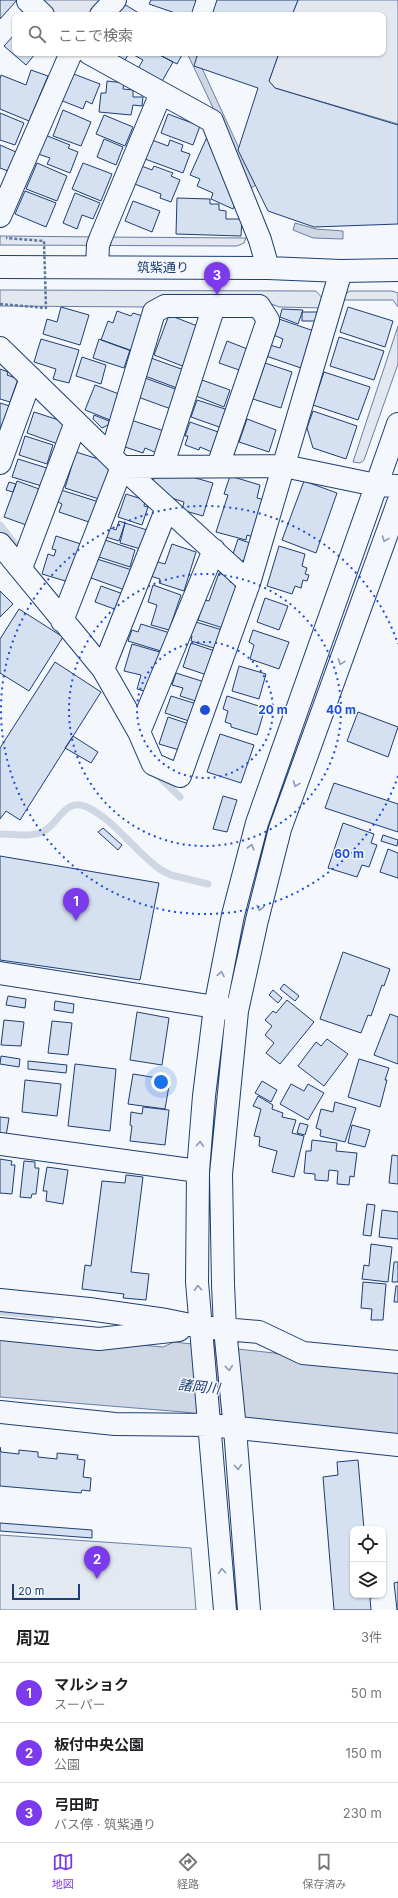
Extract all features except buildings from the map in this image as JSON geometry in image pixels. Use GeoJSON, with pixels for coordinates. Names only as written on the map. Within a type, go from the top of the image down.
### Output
{"type":"FeatureCollection","features":[{"type":"Feature","properties":{"kind":"street"},"geometry":{"type":"LineString","coordinates":[[104,12],[115,0]]}},
{"type":"Feature","properties":{"kind":"street"},"geometry":{"type":"LineString","coordinates":[[0,216],[69,56]]}},
{"type":"Feature","properties":{"kind":"street"},"geometry":{"type":"LineString","coordinates":[[94,56],[212,121],[260,240],[268,268]]}},
{"type":"Feature","properties":{"kind":"street"},"geometry":{"type":"LineString","coordinates":[[97,267],[98,245],[161,93]]}},
{"type":"Feature","properties":{"kind":"street","name":"筑紫通り"},"geometry":{"type":"LineString","coordinates":[[0,267],[268,268],[341,271],[398,270]]}},
{"type":"Feature","properties":{"kind":"street"},"geometry":{"type":"LineString","coordinates":[[0,544],[103,669],[140,732],[153,764],[180,776],[249,583],[341,271]]}},
{"type":"Feature","properties":{"kind":"street"},"geometry":{"type":"LineString","coordinates":[[62,621],[116,461],[154,312],[165,306],[259,306],[268,320],[218,466]]}},
{"type":"Feature","properties":{"kind":"street"},"geometry":{"type":"LineString","coordinates":[[162,467],[214,306]]}},
{"type":"Feature","properties":{"kind":"street"},"geometry":{"type":"LineString","coordinates":[[0,348],[116,461],[249,583]]}},
{"type":"Feature","properties":{"kind":"street"},"geometry":{"type":"LineString","coordinates":[[0,463],[31,378]]}},
{"type":"Feature","properties":{"kind":"street"},"geometry":{"type":"LineString","coordinates":[[21,568],[76,422]]}},
{"type":"Feature","properties":{"kind":"street"},"geometry":{"type":"LineString","coordinates":[[225,1610],[197,1282],[198,1171],[204,1096],[215,1007],[233,915],[257,823],[398,424]]}},
{"type":"Feature","properties":{"kind":"street"},"geometry":{"type":"LineString","coordinates":[[116,461],[162,467],[284,466],[376,485],[398,486]]}},
{"type":"Feature","properties":{"kind":"street"},"geometry":{"type":"LineString","coordinates":[[249,1610],[235,1429],[225,1329],[221,1174],[237,1011],[257,920],[280,829],[398,503]]}},
{"type":"Feature","properties":{"kind":"street"},"geometry":{"type":"LineString","coordinates":[[103,669],[167,508]]}},
{"type":"Feature","properties":{"kind":"street"},"geometry":{"type":"LineString","coordinates":[[140,732],[214,550]]}},
{"type":"Feature","properties":{"kind":"street"},"geometry":{"type":"LineString","coordinates":[[0,973],[237,1011]]}},
{"type":"Feature","properties":{"kind":"street"},"geometry":{"type":"LineString","coordinates":[[0,1144],[198,1171]]}},
{"type":"Feature","properties":{"kind":"street"},"geometry":{"type":"LineString","coordinates":[[0,1300],[89,1309],[166,1320],[200,1327],[259,1332],[303,1353],[398,1362]]}},
{"type":"Feature","properties":{"kind":"street"},"geometry":{"type":"LineString","coordinates":[[0,1329],[99,1339],[200,1327]]}},
{"type":"Feature","properties":{"kind":"street"},"geometry":{"type":"LineString","coordinates":[[0,1412],[115,1424],[209,1419],[235,1429],[398,1445]]}},
{"type":"Feature","properties":{"kind":"path"},"geometry":{"type":"LineString","coordinates":[[0,304],[46,308],[44,241],[6,238]]}},
{"type":"Feature","properties":{"kind":"shaded area"},"geometry":{"type":"Polygon","coordinates":[[[35,0],[104,0],[94,12],[48,12],[35,0]]]}},
{"type":"Feature","properties":{"kind":"shaded area"},"geometry":{"type":"Polygon","coordinates":[[[298,0],[398,0],[398,124],[275,88],[269,81],[278,56],[386,56],[386,12],[293,12],[298,0]]]}},
{"type":"Feature","properties":{"kind":"shaded area"},"geometry":{"type":"Polygon","coordinates":[[[0,236],[246,238],[244,243],[237,246],[0,245],[0,236]]]}},
{"type":"Feature","properties":{"kind":"shaded area"},"geometry":{"type":"Polygon","coordinates":[[[0,290],[316,291],[324,300],[323,308],[279,307],[267,302],[150,307],[0,306],[0,290]]]}},
{"type":"Feature","properties":{"kind":"shaded area"},"geometry":{"type":"Polygon","coordinates":[[[350,291],[392,291],[398,293],[398,307],[393,300],[344,300],[345,294],[350,291]]]}},
{"type":"Feature","properties":{"kind":"shaded area"},"geometry":{"type":"Polygon","coordinates":[[[398,326],[398,364],[364,460],[360,463],[353,462],[398,326]]]}},
{"type":"Feature","properties":{"kind":"shaded area"},"geometry":{"type":"Polygon","coordinates":[[[0,1535],[191,1548],[196,1610],[0,1610],[0,1535]]]}},
{"type":"Feature","properties":{"kind":"water"},"geometry":{"type":"Polygon","coordinates":[[[188,56],[196,56],[256,185],[251,188],[188,56]]]}},
{"type":"Feature","properties":{"kind":"water"},"geometry":{"type":"Polygon","coordinates":[[[295,223],[316,229],[343,231],[343,239],[313,238],[293,230],[295,223]]]}},
{"type":"Feature","properties":{"kind":"water","name":"諸岡川"},"geometry":{"type":"Polygon","coordinates":[[[0,1332],[163,1347],[174,1342],[274,1353],[299,1359],[398,1370],[398,1436],[261,1422],[184,1412],[0,1397],[0,1332]]]}},
{"type":"Feature","properties":{"kind":"waterway"},"geometry":{"type":"LineString","coordinates":[[0,525],[22,553]]}},
{"type":"Feature","properties":{"kind":"waterway"},"geometry":{"type":"LineString","coordinates":[[156,774],[180,797]]}},
{"type":"Feature","properties":{"kind":"waterway"},"geometry":{"type":"LineString","coordinates":[[0,834],[26,835],[40,833],[52,825],[67,809],[72,806],[79,805],[87,807],[107,820],[143,855],[161,870],[171,875],[208,884]]}},
{"type":"Feature","properties":{"kind":"waterway"},"geometry":{"type":"LineString","coordinates":[[0,1312],[51,1317]]}},
{"type":"Feature","properties":{"kind":"place","name":"弓田町"},"geometry":{"type":"Point","coordinates":[217,295]}},
{"type":"Feature","properties":{"kind":"place","name":"マルショク"},"geometry":{"type":"Point","coordinates":[76,921]}},
{"type":"Feature","properties":{"kind":"place","name":"板付中央公園"},"geometry":{"type":"Point","coordinates":[97,1579]}}]}
